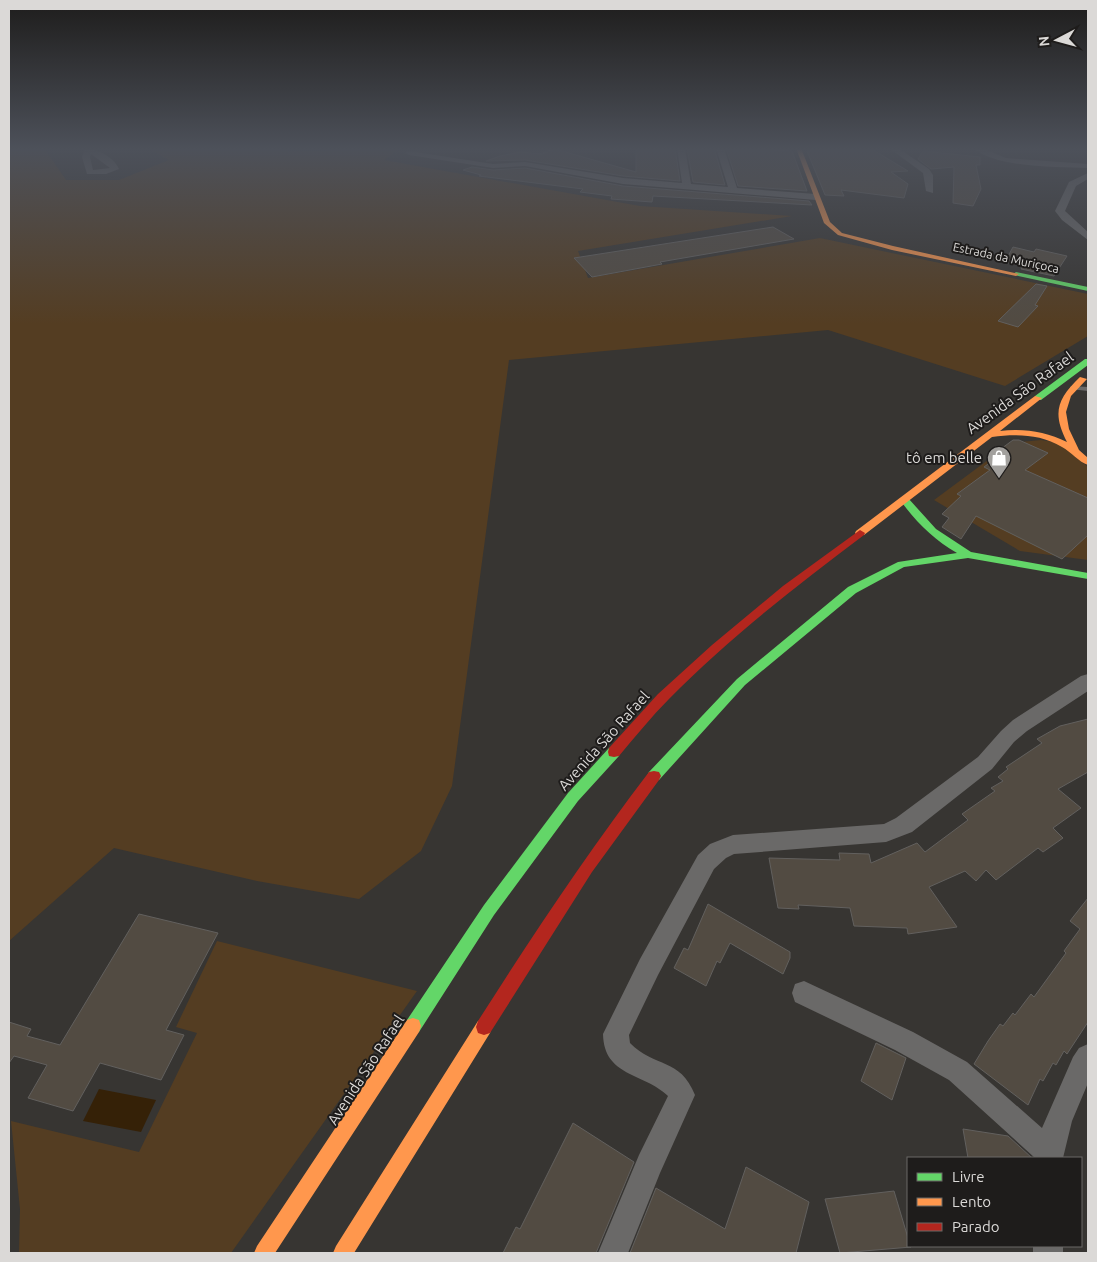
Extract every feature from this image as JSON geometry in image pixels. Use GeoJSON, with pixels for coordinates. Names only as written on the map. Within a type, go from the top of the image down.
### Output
{"type":"FeatureCollection","features":[{"type":"Feature","properties":{"kind":"main road","name":"Estrada da Muriçoca"},"geometry":{"type":"LineString","coordinates":[[820,207],[829,227],[840,234],[892,248],[1088,289]]}},
{"type":"Feature","properties":{"kind":"main road","name":"Avenida São Rafael"},"geometry":{"type":"LineString","coordinates":[[264,1253],[489,910],[573,797],[669,691],[793,582],[905,500],[955,459],[1088,361]]}},
{"type":"Feature","properties":{"kind":"main road","name":"Avenida São Rafael"},"geometry":{"type":"LineString","coordinates":[[1075,449],[1066,435],[1060,413],[1063,397],[1088,375]]}},
{"type":"Feature","properties":{"kind":"main road"},"geometry":{"type":"LineString","coordinates":[[987,436],[1008,432],[1038,433],[1063,441],[1075,449],[1088,462]]}},
{"type":"Feature","properties":{"kind":"main road"},"geometry":{"type":"LineString","coordinates":[[905,500],[915,515],[934,536],[968,556]]}},
{"type":"Feature","properties":{"kind":"main road"},"geometry":{"type":"LineString","coordinates":[[343,1253],[566,897],[619,821],[664,763],[741,682],[852,590],[902,564],[968,556],[1088,576]]}},
{"type":"Feature","properties":{"kind":"street"},"geometry":{"type":"LineString","coordinates":[[1062,207],[1060,211],[1088,238]]}},
{"type":"Feature","properties":{"kind":"street"},"geometry":{"type":"LineString","coordinates":[[613,1253],[649,1165],[682,1094],[677,1085],[622,1054],[617,1044],[616,1034],[691,887],[706,862],[718,851],[733,845],[886,833],[904,825],[985,763],[997,752],[1010,734],[1075,692],[1088,681]]}},
{"type":"Feature","properties":{"kind":"street"},"geometry":{"type":"LineString","coordinates":[[804,993],[904,1041],[958,1072],[1049,1155],[1078,1073],[1088,1057]]}},
{"type":"Feature","properties":{"kind":"lane"},"geometry":{"type":"LineString","coordinates":[[1071,388],[1088,389]]}},
{"type":"Feature","properties":{"kind":"shaded area"},"geometry":{"type":"Polygon","coordinates":[[[9,207],[654,207],[792,216],[578,251],[588,278],[820,238],[1088,294],[1088,336],[1005,386],[828,330],[509,360],[452,786],[421,851],[359,899],[257,881],[114,848],[9,941],[9,207]]]}},
{"type":"Feature","properties":{"kind":"shaded area"},"geometry":{"type":"Polygon","coordinates":[[[1041,440],[1060,443],[1088,467],[1088,560],[1020,551],[934,500],[1011,443],[1041,440]]]}},
{"type":"Feature","properties":{"kind":"shaded area"},"geometry":{"type":"Polygon","coordinates":[[[217,941],[417,991],[231,1253],[19,1253],[20,1209],[11,1121],[139,1152],[197,1033],[176,1027],[217,941]]]}},
{"type":"Feature","properties":{"kind":"shaded area"},"geometry":{"type":"Polygon","coordinates":[[[99,1089],[156,1100],[141,1132],[83,1121],[99,1089]]]}},
{"type":"Feature","properties":{"kind":"building"},"geometry":{"type":"Polygon","coordinates":[[[773,227],[794,239],[660,262],[662,264],[592,277],[574,258],[773,227]]]}},
{"type":"Feature","properties":{"kind":"building"},"geometry":{"type":"Polygon","coordinates":[[[1013,247],[1034,252],[1036,249],[1067,256],[1054,276],[1021,269],[1023,266],[1005,262],[1013,247]]]}},
{"type":"Feature","properties":{"kind":"building"},"geometry":{"type":"Polygon","coordinates":[[[1036,284],[1047,286],[1035,305],[1038,306],[1018,327],[998,321],[1036,284]]]}},
{"type":"Feature","properties":{"kind":"building"},"geometry":{"type":"Polygon","coordinates":[[[1013,440],[1019,440],[1048,453],[1025,470],[1088,498],[1088,535],[1062,559],[976,516],[961,539],[942,527],[949,518],[942,514],[961,496],[957,494],[990,470],[984,467],[995,459],[990,457],[1013,440]]]}},
{"type":"Feature","properties":{"kind":"building"},"geometry":{"type":"Polygon","coordinates":[[[1088,719],[1088,772],[1058,789],[1081,808],[1053,828],[1063,838],[1043,852],[1038,848],[996,880],[986,870],[976,881],[965,871],[929,887],[957,927],[908,934],[907,928],[854,926],[850,908],[798,905],[799,909],[778,908],[769,858],[840,860],[839,853],[869,854],[871,863],[917,843],[925,852],[968,820],[962,814],[995,791],[991,788],[1003,781],[998,777],[1008,769],[1006,767],[1042,743],[1037,739],[1060,726],[1088,719]]]}},
{"type":"Feature","properties":{"kind":"building"},"geometry":{"type":"Polygon","coordinates":[[[1088,898],[1088,1022],[1067,1054],[1064,1051],[1056,1065],[1053,1063],[1043,1081],[1040,1079],[1028,1105],[974,1064],[1000,1024],[1003,1026],[1013,1013],[1015,1015],[1031,994],[1034,997],[1066,953],[1064,951],[1080,929],[1070,921],[1088,898]]]}},
{"type":"Feature","properties":{"kind":"building"},"geometry":{"type":"Polygon","coordinates":[[[708,904],[790,952],[790,958],[783,974],[730,943],[720,963],[717,961],[706,986],[674,968],[684,948],[688,950],[708,904]]]}},
{"type":"Feature","properties":{"kind":"building"},"geometry":{"type":"Polygon","coordinates":[[[139,914],[218,933],[166,1030],[184,1035],[161,1080],[100,1063],[73,1111],[28,1098],[47,1065],[14,1056],[9,1063],[9,1022],[31,1029],[27,1036],[60,1045],[139,914]]]}},
{"type":"Feature","properties":{"kind":"building"},"geometry":{"type":"Polygon","coordinates":[[[876,1043],[906,1058],[892,1100],[861,1081],[876,1043]]]}},
{"type":"Feature","properties":{"kind":"building"},"geometry":{"type":"Polygon","coordinates":[[[573,1123],[634,1162],[596,1253],[503,1253],[516,1227],[520,1229],[573,1123]]]}},
{"type":"Feature","properties":{"kind":"building"},"geometry":{"type":"Polygon","coordinates":[[[963,1129],[1008,1136],[1031,1157],[968,1157],[963,1129]]]}},
{"type":"Feature","properties":{"kind":"building"},"geometry":{"type":"Polygon","coordinates":[[[746,1167],[809,1202],[796,1253],[630,1253],[656,1188],[725,1229],[746,1167]]]}},
{"type":"Feature","properties":{"kind":"building"},"geometry":{"type":"Polygon","coordinates":[[[894,1191],[907,1235],[907,1247],[911,1247],[840,1253],[825,1199],[894,1191]]]}},
{"type":"Feature","properties":{"kind":"traffic: fast"},"geometry":{"type":"LineString","coordinates":[[1016,274],[1088,289]]}},
{"type":"Feature","properties":{"kind":"traffic: fast"},"geometry":{"type":"LineString","coordinates":[[1038,398],[1088,361]]}},
{"type":"Feature","properties":{"kind":"traffic: fast"},"geometry":{"type":"LineString","coordinates":[[905,500],[933,532],[968,555]]}},
{"type":"Feature","properties":{"kind":"traffic: fast"},"geometry":{"type":"LineString","coordinates":[[654,776],[741,682],[852,590],[902,564],[968,555],[1088,576]]}},
{"type":"Feature","properties":{"kind":"traffic: fast"},"geometry":{"type":"LineString","coordinates":[[413,1026],[489,910],[573,797],[614,752]]}},
{"type":"Feature","properties":{"kind":"traffic: slow"},"geometry":{"type":"LineString","coordinates":[[821,207],[827,223],[840,234],[892,248],[1016,274]]}},
{"type":"Feature","properties":{"kind":"traffic: slow"},"geometry":{"type":"LineString","coordinates":[[1075,449],[1065,429],[1062,412],[1067,396],[1083,379]]}},
{"type":"Feature","properties":{"kind":"traffic: slow"},"geometry":{"type":"LineString","coordinates":[[860,533],[1038,398]]}},
{"type":"Feature","properties":{"kind":"traffic: slow"},"geometry":{"type":"LineString","coordinates":[[989,435],[1004,433],[1042,435],[1065,445],[1088,462]]}},
{"type":"Feature","properties":{"kind":"traffic: slow"},"geometry":{"type":"LineString","coordinates":[[264,1253],[413,1026]]}},
{"type":"Feature","properties":{"kind":"traffic: slow"},"geometry":{"type":"LineString","coordinates":[[343,1253],[484,1027]]}},
{"type":"Feature","properties":{"kind":"traffic: jam"},"geometry":{"type":"LineString","coordinates":[[614,752],[663,697],[716,648],[787,589],[860,533]]}},
{"type":"Feature","properties":{"kind":"traffic: jam"},"geometry":{"type":"LineString","coordinates":[[484,1027],[587,868],[654,776]]}},
{"type":"Feature","properties":{"kind":"place","name":"tô em belle"},"geometry":{"type":"Point","coordinates":[999,479]}}]}
